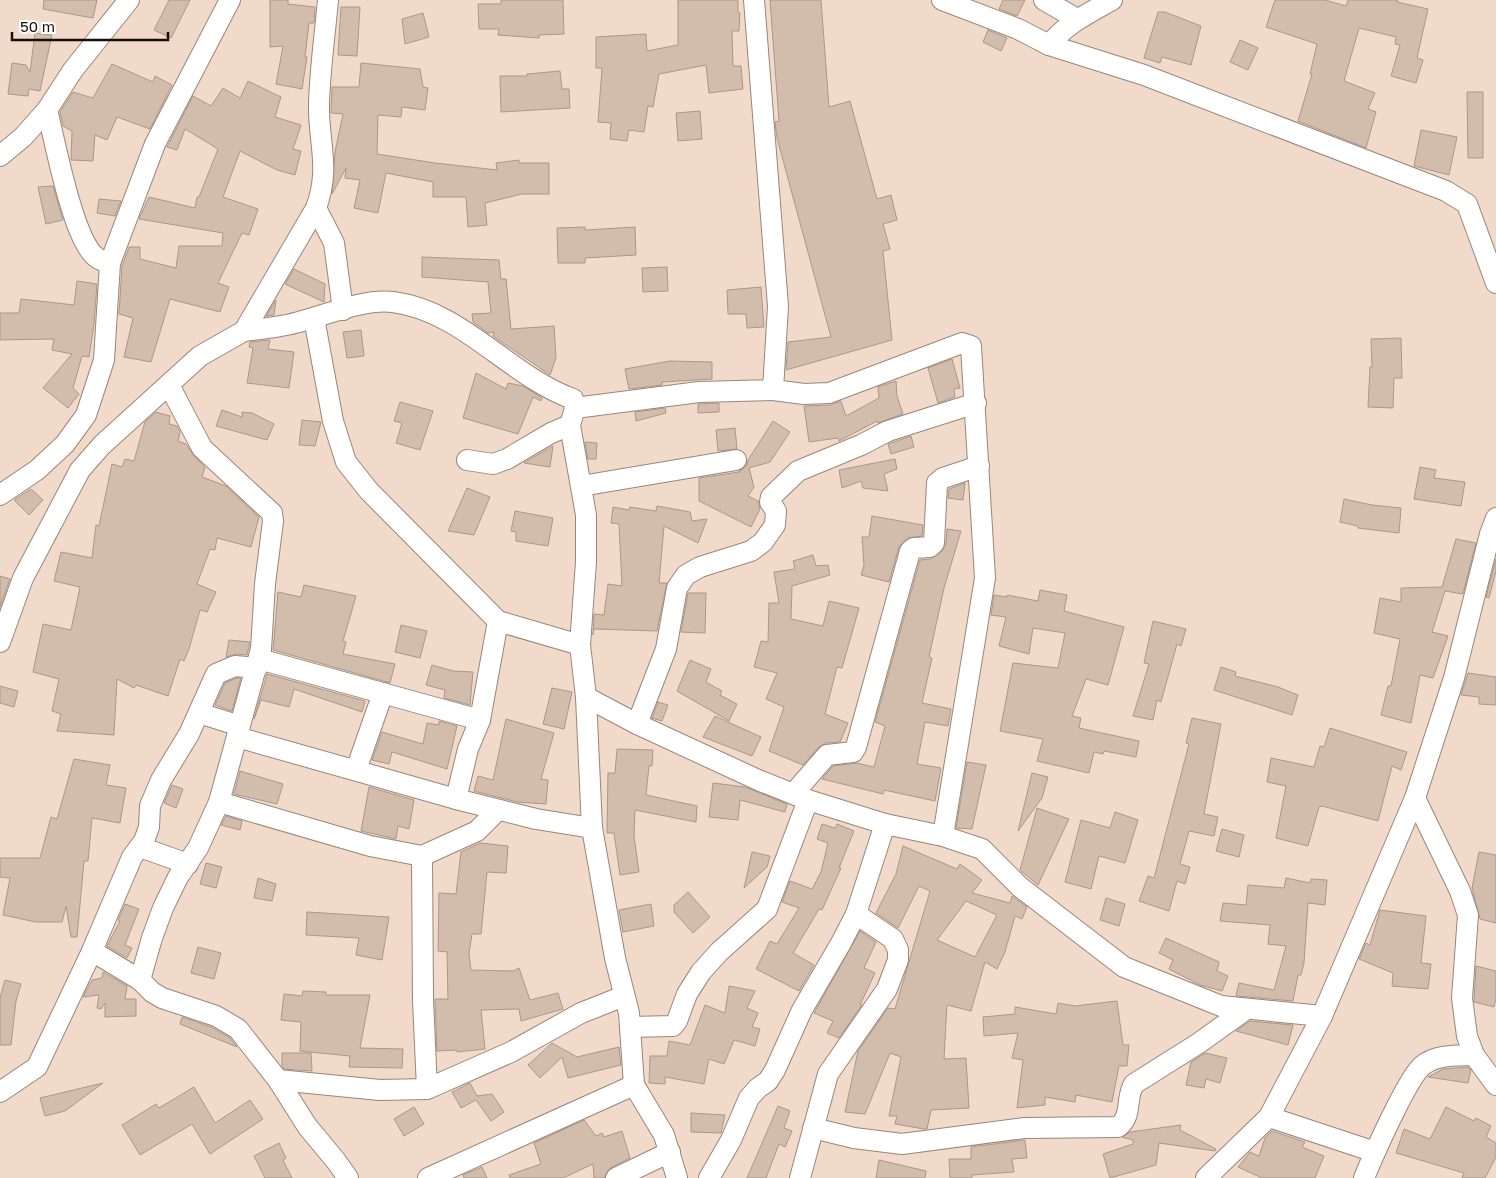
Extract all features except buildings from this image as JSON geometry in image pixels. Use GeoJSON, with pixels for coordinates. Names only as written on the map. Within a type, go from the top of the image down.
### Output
{"type":"FeatureCollection","features":[{"type":"Feature","properties":{"kind":"street"},"geometry":{"type":"LineString","coordinates":[[0,156],[22,137],[47,110],[73,70],[129,0]]}},
{"type":"Feature","properties":{"kind":"street"},"geometry":{"type":"LineString","coordinates":[[0,495],[37,470],[65,444],[86,415],[104,360],[110,263],[155,144],[230,0]]}},
{"type":"Feature","properties":{"kind":"street"},"geometry":{"type":"LineString","coordinates":[[244,331],[316,208],[322,191],[325,164],[319,104],[328,0]]}},
{"type":"Feature","properties":{"kind":"street"},"geometry":{"type":"LineString","coordinates":[[754,0],[778,306],[772,390]]}},
{"type":"Feature","properties":{"kind":"street"},"geometry":{"type":"LineString","coordinates":[[942,0],[1018,29],[1049,44],[1144,75],[1446,190],[1467,204],[1496,283]]}},
{"type":"Feature","properties":{"kind":"street"},"geometry":{"type":"LineString","coordinates":[[1044,0],[1077,19]]}},
{"type":"Feature","properties":{"kind":"street"},"geometry":{"type":"LineString","coordinates":[[1049,44],[1059,32],[1077,19],[1112,0]]}},
{"type":"Feature","properties":{"kind":"street"},"geometry":{"type":"LineString","coordinates":[[47,110],[71,205],[84,241],[96,258],[110,263]]}},
{"type":"Feature","properties":{"kind":"street"},"geometry":{"type":"LineString","coordinates":[[316,208],[334,243],[343,310]]}},
{"type":"Feature","properties":{"kind":"street"},"geometry":{"type":"LineString","coordinates":[[0,642],[23,578],[80,470],[102,445],[200,356],[244,331],[286,325],[359,305],[392,302],[420,309],[447,320],[551,391],[573,399],[572,417],[586,515],[586,562],[580,645],[586,697],[592,828],[601,886],[630,1028],[634,1085],[664,1135],[677,1178]]}},
{"type":"Feature","properties":{"kind":"street"},"geometry":{"type":"LineString","coordinates":[[314,318],[333,421],[346,462],[369,491],[498,621],[580,645]]}},
{"type":"Feature","properties":{"kind":"street"},"geometry":{"type":"LineString","coordinates":[[467,460],[493,464],[507,459],[572,417],[699,392],[772,390],[804,394],[829,393],[962,343],[971,346],[976,403],[985,578],[943,836]]}},
{"type":"Feature","properties":{"kind":"street"},"geometry":{"type":"LineString","coordinates":[[140,980],[163,908],[178,877],[188,864],[219,802],[258,664],[273,522],[272,513],[202,448],[169,385]]}},
{"type":"Feature","properties":{"kind":"street"},"geometry":{"type":"LineString","coordinates":[[637,724],[666,649],[677,588],[686,574],[700,567],[751,551],[763,542],[775,525],[776,510],[770,502],[771,496],[798,471],[861,445],[888,431],[976,403]]}},
{"type":"Feature","properties":{"kind":"street"},"geometry":{"type":"LineString","coordinates":[[65,444],[80,470]]}},
{"type":"Feature","properties":{"kind":"street"},"geometry":{"type":"LineString","coordinates":[[581,486],[736,460]]}},
{"type":"Feature","properties":{"kind":"street"},"geometry":{"type":"LineString","coordinates":[[630,1028],[672,1026],[677,1020],[687,994],[701,972],[719,952],[767,909],[801,796],[824,757],[853,752],[856,747],[910,551],[914,548],[930,547],[934,543],[937,483],[943,478],[979,466]]}},
{"type":"Feature","properties":{"kind":"street"},"geometry":{"type":"LineString","coordinates":[[1202,1177],[1269,1116],[1322,1016],[1415,798],[1454,678],[1496,518]]}},
{"type":"Feature","properties":{"kind":"street"},"geometry":{"type":"LineString","coordinates":[[456,799],[468,749],[480,720],[498,621]]}},
{"type":"Feature","properties":{"kind":"street"},"geometry":{"type":"LineString","coordinates":[[0,1092],[37,1067],[92,951],[132,857],[140,847],[149,827],[150,806],[161,780],[189,734],[216,674],[235,666],[258,664],[383,693],[480,720]]}},
{"type":"Feature","properties":{"kind":"street"},"geometry":{"type":"LineString","coordinates":[[356,770],[383,693]]}},
{"type":"Feature","properties":{"kind":"street"},"geometry":{"type":"LineString","coordinates":[[586,697],[637,724],[758,780],[885,824],[943,836],[982,849],[1020,887],[1124,967],[1221,1006],[1245,1010],[1322,1016]]}},
{"type":"Feature","properties":{"kind":"street"},"geometry":{"type":"LineString","coordinates":[[199,712],[239,732],[356,770],[498,810],[536,819],[592,828]]}},
{"type":"Feature","properties":{"kind":"street"},"geometry":{"type":"LineString","coordinates":[[1415,798],[1460,891],[1468,915],[1462,998],[1467,1036],[1474,1055],[1496,1085]]}},
{"type":"Feature","properties":{"kind":"street"},"geometry":{"type":"LineString","coordinates":[[219,802],[370,846],[422,856],[477,831],[498,810]]}},
{"type":"Feature","properties":{"kind":"street"},"geometry":{"type":"LineString","coordinates":[[709,1178],[731,1140],[749,1098],[768,1081],[775,1070],[802,1010],[856,914],[885,824]]}},
{"type":"Feature","properties":{"kind":"street"},"geometry":{"type":"LineString","coordinates":[[140,847],[188,864]]}},
{"type":"Feature","properties":{"kind":"street"},"geometry":{"type":"LineString","coordinates":[[422,856],[423,1000],[427,1089]]}},
{"type":"Feature","properties":{"kind":"street"},"geometry":{"type":"LineString","coordinates":[[800,1178],[828,1074],[886,989],[898,960],[898,950],[893,939],[856,914]]}},
{"type":"Feature","properties":{"kind":"street"},"geometry":{"type":"LineString","coordinates":[[92,951],[140,980],[152,992],[162,998],[216,1016],[238,1029],[278,1080],[307,1126],[348,1178]]}},
{"type":"Feature","properties":{"kind":"street"},"geometry":{"type":"LineString","coordinates":[[278,1080],[380,1090],[427,1089],[511,1052],[581,1012],[624,996]]}},
{"type":"Feature","properties":{"kind":"street"},"geometry":{"type":"LineString","coordinates":[[813,1128],[854,1138],[902,1144],[1024,1128],[1057,1126],[1118,1128],[1127,1117],[1131,1088],[1134,1084],[1199,1043],[1245,1010]]}},
{"type":"Feature","properties":{"kind":"street"},"geometry":{"type":"LineString","coordinates":[[1364,1178],[1374,1152],[1422,1066],[1438,1058],[1474,1055]]}},
{"type":"Feature","properties":{"kind":"street"},"geometry":{"type":"LineString","coordinates":[[428,1178],[634,1085]]}},
{"type":"Feature","properties":{"kind":"street"},"geometry":{"type":"LineString","coordinates":[[1269,1116],[1374,1152]]}},
{"type":"Feature","properties":{"kind":"street"},"geometry":{"type":"LineString","coordinates":[[616,1178],[670,1152]]}}]}
